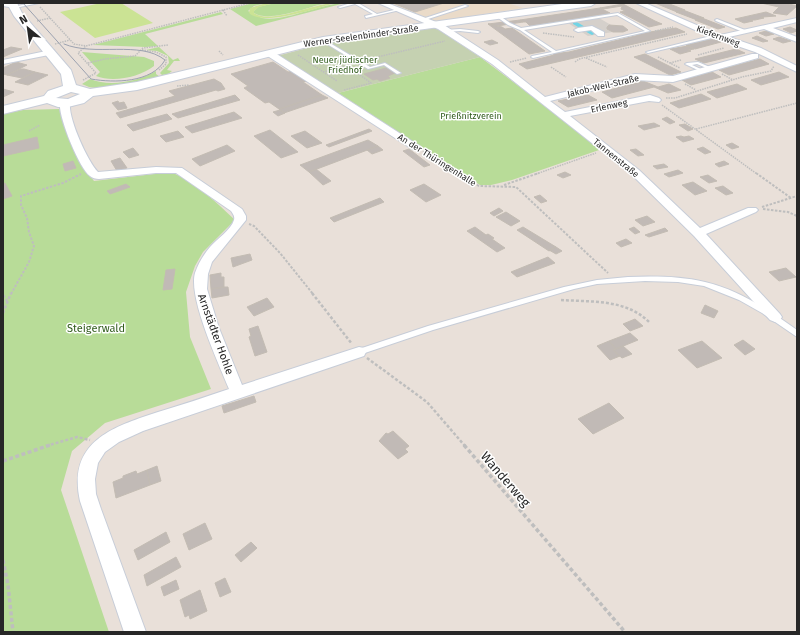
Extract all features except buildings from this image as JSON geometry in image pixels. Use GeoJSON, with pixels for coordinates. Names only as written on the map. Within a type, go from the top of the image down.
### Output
{"type":"FeatureCollection","features":[{"type":"Feature","properties":{"kind":"street"},"geometry":{"type":"LineString","coordinates":[[4,3],[13,5],[18,14],[53,48],[67,73],[70,86]]}},
{"type":"Feature","properties":{"kind":"street","name":"Tannenstraße"},"geometry":{"type":"LineString","coordinates":[[381,3],[441,28],[495,62],[606,149],[634,172],[698,233],[774,317]]}},
{"type":"Feature","properties":{"kind":"street","name":"Werner-Seelenbinder-Straße"},"geometry":{"type":"LineString","coordinates":[[87,93],[126,88],[163,80],[323,40],[441,28],[499,17],[591,3]]}},
{"type":"Feature","properties":{"kind":"street","name":"Kiefernweg"},"geometry":{"type":"LineString","coordinates":[[639,3],[735,44],[758,50],[784,66],[797,69]]}},
{"type":"Feature","properties":{"kind":"street"},"geometry":{"type":"LineString","coordinates":[[578,20],[586,29],[601,34]]}},
{"type":"Feature","properties":{"kind":"street"},"geometry":{"type":"LineString","coordinates":[[718,36],[797,20]]}},
{"type":"Feature","properties":{"kind":"street"},"geometry":{"type":"LineString","coordinates":[[765,27],[797,40]]}},
{"type":"Feature","properties":{"kind":"street"},"geometry":{"type":"LineString","coordinates":[[3,62],[53,48]]}},
{"type":"Feature","properties":{"kind":"street","name":"An der Thüringenhalle"},"geometry":{"type":"LineString","coordinates":[[268,53],[416,147]]}},
{"type":"Feature","properties":{"kind":"street","name":"Jakob-Weil-Straße"},"geometry":{"type":"LineString","coordinates":[[543,100],[635,77],[673,79],[755,56]]}},
{"type":"Feature","properties":{"kind":"street"},"geometry":{"type":"LineString","coordinates":[[3,110],[50,99],[53,94],[70,86],[82,89],[87,93],[86,96],[79,100],[65,104],[54,103],[50,99]]}},
{"type":"Feature","properties":{"kind":"street","name":"Erlenweg"},"geometry":{"type":"LineString","coordinates":[[563,115],[638,100],[650,98],[658,99]]}},
{"type":"Feature","properties":{"kind":"street"},"geometry":{"type":"LineString","coordinates":[[65,104],[64,110],[66,120],[86,165],[94,174],[99,176],[156,170],[178,170],[236,209],[240,216],[240,220]]}},
{"type":"Feature","properties":{"kind":"street"},"geometry":{"type":"LineString","coordinates":[[698,233],[752,210]]}},
{"type":"Feature","properties":{"kind":"street","name":"Arnstädter Hohle"},"geometry":{"type":"LineString","coordinates":[[238,393],[212,328],[200,289],[201,274],[206,262],[214,250],[230,235],[240,220]]}},
{"type":"Feature","properties":{"kind":"street"},"geometry":{"type":"LineString","coordinates":[[135,632],[105,548],[86,485],[87,470],[92,457],[103,443],[118,433],[137,426],[359,352]]}},
{"type":"Feature","properties":{"kind":"lane"},"geometry":{"type":"LineString","coordinates":[[15,7],[36,3]]}},
{"type":"Feature","properties":{"kind":"lane"},"geometry":{"type":"LineString","coordinates":[[340,7],[355,3],[377,15]]}},
{"type":"Feature","properties":{"kind":"lane"},"geometry":{"type":"LineString","coordinates":[[421,20],[466,6]]}},
{"type":"Feature","properties":{"kind":"lane"},"geometry":{"type":"LineString","coordinates":[[366,17],[398,10]]}},
{"type":"Feature","properties":{"kind":"lane"},"geometry":{"type":"LineString","coordinates":[[521,29],[618,14],[648,31]]}},
{"type":"Feature","properties":{"kind":"lane"},"geometry":{"type":"LineString","coordinates":[[499,17],[521,29],[555,52]]}},
{"type":"Feature","properties":{"kind":"lane"},"geometry":{"type":"LineString","coordinates":[[717,20],[744,31]]}},
{"type":"Feature","properties":{"kind":"lane"},"geometry":{"type":"LineString","coordinates":[[441,28],[478,32]]}},
{"type":"Feature","properties":{"kind":"lane"},"geometry":{"type":"LineString","coordinates":[[525,32],[536,30]]}},
{"type":"Feature","properties":{"kind":"lane"},"geometry":{"type":"LineString","coordinates":[[533,57],[648,31]]}},
{"type":"Feature","properties":{"kind":"lane"},"geometry":{"type":"LineString","coordinates":[[648,52],[718,36]]}},
{"type":"Feature","properties":{"kind":"lane"},"geometry":{"type":"LineString","coordinates":[[323,40],[369,68],[385,64],[399,73]]}},
{"type":"Feature","properties":{"kind":"lane"},"geometry":{"type":"LineString","coordinates":[[359,352],[434,327],[585,284],[616,280],[668,279],[704,284],[729,294],[774,317],[797,334]]}},
{"type":"Feature","properties":{"kind":"path"},"geometry":{"type":"LineString","coordinates":[[36,3],[74,44],[86,46],[250,3]]}},
{"type":"Feature","properties":{"kind":"path"},"geometry":{"type":"LineString","coordinates":[[223,10],[227,16]]}},
{"type":"Feature","properties":{"kind":"path"},"geometry":{"type":"LineString","coordinates":[[36,22],[50,18]]}},
{"type":"Feature","properties":{"kind":"path"},"geometry":{"type":"LineString","coordinates":[[648,31],[675,26],[690,26]]}},
{"type":"Feature","properties":{"kind":"path"},"geometry":{"type":"LineString","coordinates":[[575,62],[585,58],[691,32],[682,27]]}},
{"type":"Feature","properties":{"kind":"path"},"geometry":{"type":"LineString","coordinates":[[536,30],[549,35],[583,39],[593,44]]}},
{"type":"Feature","properties":{"kind":"path"},"geometry":{"type":"LineString","coordinates":[[53,48],[70,40]]}},
{"type":"Feature","properties":{"kind":"path"},"geometry":{"type":"LineString","coordinates":[[323,72],[423,45],[426,46],[448,40]]}},
{"type":"Feature","properties":{"kind":"path"},"geometry":{"type":"LineString","coordinates":[[88,63],[105,59],[135,56],[142,50],[168,45]]}},
{"type":"Feature","properties":{"kind":"path"},"geometry":{"type":"LineString","coordinates":[[70,86],[95,74],[96,71],[78,53],[86,46]]}},
{"type":"Feature","properties":{"kind":"path"},"geometry":{"type":"LineString","coordinates":[[693,57],[724,48]]}},
{"type":"Feature","properties":{"kind":"path"},"geometry":{"type":"LineString","coordinates":[[142,50],[156,52],[166,57],[166,64],[157,73],[163,80]]}},
{"type":"Feature","properties":{"kind":"path"},"geometry":{"type":"LineString","coordinates":[[304,53],[297,54],[337,81]]}},
{"type":"Feature","properties":{"kind":"path"},"geometry":{"type":"LineString","coordinates":[[658,99],[675,98],[742,78],[762,74],[774,69],[774,65],[770,62],[755,56]]}},
{"type":"Feature","properties":{"kind":"path"},"geometry":{"type":"LineString","coordinates":[[510,66],[506,63],[533,57]]}},
{"type":"Feature","properties":{"kind":"path"},"geometry":{"type":"LineString","coordinates":[[658,57],[677,66]]}},
{"type":"Feature","properties":{"kind":"path"},"geometry":{"type":"LineString","coordinates":[[585,58],[596,61],[607,67]]}},
{"type":"Feature","properties":{"kind":"path"},"geometry":{"type":"LineString","coordinates":[[670,63],[686,59]]}},
{"type":"Feature","properties":{"kind":"path"},"geometry":{"type":"LineString","coordinates":[[333,93],[371,83],[356,72],[369,68]]}},
{"type":"Feature","properties":{"kind":"path"},"geometry":{"type":"LineString","coordinates":[[551,68],[566,77]]}},
{"type":"Feature","properties":{"kind":"path"},"geometry":{"type":"LineString","coordinates":[[179,87],[188,85]]}},
{"type":"Feature","properties":{"kind":"path"},"geometry":{"type":"LineString","coordinates":[[658,99],[695,129],[791,198]]}},
{"type":"Feature","properties":{"kind":"path"},"geometry":{"type":"LineString","coordinates":[[695,129],[797,103]]}},
{"type":"Feature","properties":{"kind":"path"},"geometry":{"type":"LineString","coordinates":[[29,131],[40,125]]}},
{"type":"Feature","properties":{"kind":"path","name":"An der Thüringenhalle"},"geometry":{"type":"LineString","coordinates":[[416,147],[468,181],[479,186],[516,187],[616,280]]}},
{"type":"Feature","properties":{"kind":"path"},"geometry":{"type":"LineString","coordinates":[[502,186],[606,149]]}},
{"type":"Feature","properties":{"kind":"path"},"geometry":{"type":"LineString","coordinates":[[3,313],[7,301],[29,262],[34,246],[29,232],[27,218],[21,205],[21,196],[63,183],[81,174]]}},
{"type":"Feature","properties":{"kind":"path"},"geometry":{"type":"LineString","coordinates":[[752,210],[797,196]]}},
{"type":"Feature","properties":{"kind":"path"},"geometry":{"type":"LineString","coordinates":[[752,210],[765,209],[788,212],[797,216]]}},
{"type":"Feature","properties":{"kind":"path","name":"Wanderweg"},"geometry":{"type":"LineString","coordinates":[[240,220],[254,226],[280,253],[359,352],[427,402],[625,632]]}},
{"type":"Feature","properties":{"kind":"path"},"geometry":{"type":"LineString","coordinates":[[3,295],[7,301]]}},
{"type":"Feature","properties":{"kind":"path"},"geometry":{"type":"LineString","coordinates":[[559,300],[628,307],[642,314],[650,323]]}},
{"type":"Feature","properties":{"kind":"path"},"geometry":{"type":"LineString","coordinates":[[3,461],[42,447],[77,437],[103,443]]}},
{"type":"Feature","properties":{"kind":"path"},"geometry":{"type":"LineString","coordinates":[[3,560],[8,585],[13,632]]}},
{"type":"Feature","properties":{"kind":"shaded area"},"geometry":{"type":"Polygon","coordinates":[[[386,3],[507,3],[523,8],[433,22],[386,3]]]}},
{"type":"Feature","properties":{"kind":"shaded area"},"geometry":{"type":"Polygon","coordinates":[[[599,18],[611,25],[607,28],[613,32],[588,36],[568,23],[599,18]]]}},
{"type":"Feature","properties":{"kind":"green space"},"geometry":{"type":"Polygon","coordinates":[[[101,3],[121,3],[153,23],[95,38],[60,12],[101,3]]]}},
{"type":"Feature","properties":{"kind":"green space"},"geometry":{"type":"Polygon","coordinates":[[[253,3],[266,3],[254,6],[248,11],[262,18],[271,19],[325,6],[345,3],[256,26],[230,9],[253,3]]]}},
{"type":"Feature","properties":{"kind":"green space"},"geometry":{"type":"Polygon","coordinates":[[[266,3],[275,3],[259,7],[254,11],[254,13],[262,16],[282,15],[335,3],[278,17],[256,17],[249,13],[250,8],[266,3]]]}},
{"type":"Feature","properties":{"kind":"green space"},"geometry":{"type":"Polygon","coordinates":[[[275,3],[326,3],[300,11],[279,15],[261,16],[254,13],[258,7],[275,3]]]}},
{"type":"Feature","properties":{"kind":"green space"},"geometry":{"type":"Polygon","coordinates":[[[221,12],[223,14],[145,34],[158,46],[93,45],[221,12]]]}},
{"type":"Feature","properties":{"kind":"green space","name":"Neuer jüdischer Friedhof"},"geometry":{"type":"Polygon","coordinates":[[[436,28],[480,57],[338,93],[277,56],[330,42],[436,28]]]}},
{"type":"Feature","properties":{"kind":"green space"},"geometry":{"type":"Polygon","coordinates":[[[159,47],[173,60],[178,58],[180,61],[174,61],[167,70],[172,71],[168,74],[162,75],[160,73],[169,63],[168,56],[157,51],[146,50],[159,47]]]}},
{"type":"Feature","properties":{"kind":"green space"},"geometry":{"type":"Polygon","coordinates":[[[82,52],[144,57],[154,61],[154,66],[134,76],[126,78],[103,78],[96,76],[100,72],[82,52]]]}},
{"type":"Feature","properties":{"kind":"green space","name":"Prießnitzverein"},"geometry":{"type":"Polygon","coordinates":[[[480,57],[602,149],[512,180],[491,185],[480,185],[338,93],[480,57]]]}},
{"type":"Feature","properties":{"kind":"green space"},"geometry":{"type":"Polygon","coordinates":[[[156,71],[156,74],[160,77],[136,83],[95,88],[82,84],[90,79],[106,83],[123,82],[149,75],[156,71]]]}},
{"type":"Feature","properties":{"kind":"green space","name":"Steigerwald"},"geometry":{"type":"Polygon","coordinates":[[[59,109],[85,169],[94,181],[171,172],[197,187],[235,220],[203,252],[195,266],[186,292],[190,337],[211,389],[105,423],[72,451],[61,490],[109,632],[3,632],[3,114],[23,110],[59,109]]]}},
{"type":"Feature","properties":{"kind":"waterway"},"geometry":{"type":"LineString","coordinates":[[575,23],[592,33]]}},
{"type":"Feature","properties":{"kind":"tram line"},"geometry":{"type":"LineString","coordinates":[[23,3],[91,79],[110,81],[132,80],[151,73],[159,68],[165,60],[155,54],[143,51],[76,48],[64,44]]}}]}
